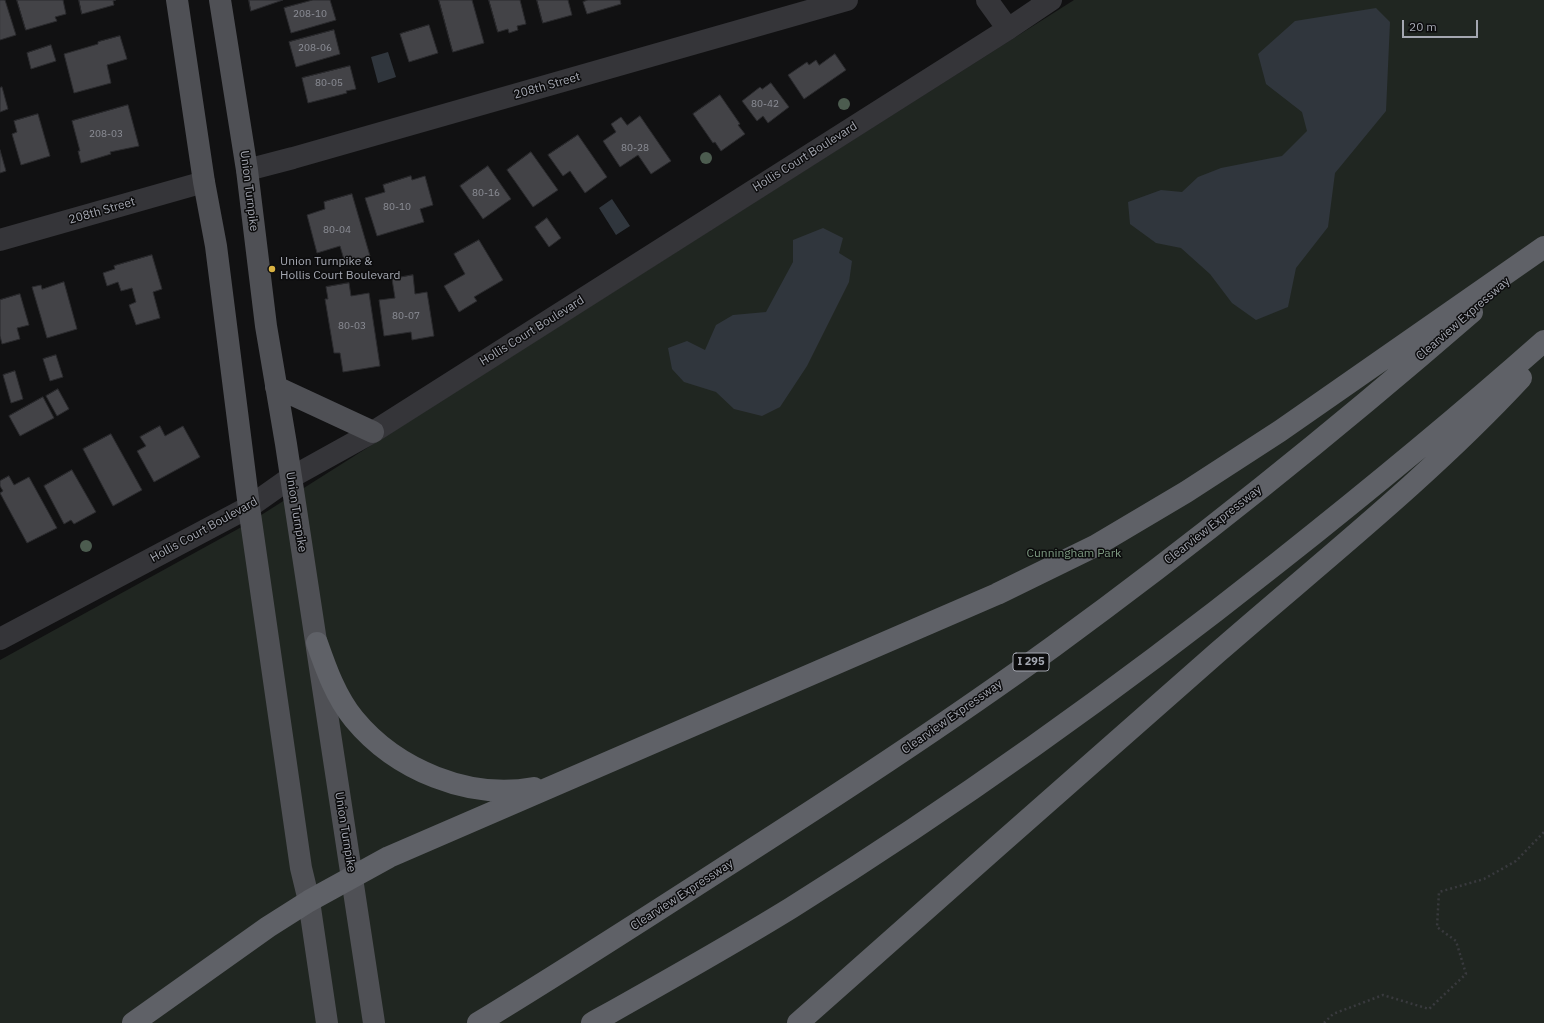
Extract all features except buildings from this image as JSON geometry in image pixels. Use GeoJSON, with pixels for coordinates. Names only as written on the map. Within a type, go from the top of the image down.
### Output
{"type":"FeatureCollection","features":[{"type":"Feature","properties":{"kind":"highway"},"geometry":{"type":"LineString","coordinates":[[133,1023],[268,927],[309,901],[389,857],[997,594],[1095,546],[1179,496],[1268,439],[1544,247]]}},
{"type":"Feature","properties":{"kind":"highway","name":"Clearview Expressway"},"geometry":{"type":"LineString","coordinates":[[478,1023],[601,947],[828,801],[910,747],[1054,646],[1202,534],[1339,424],[1423,355],[1544,247]]}},
{"type":"Feature","properties":{"kind":"highway"},"geometry":{"type":"LineString","coordinates":[[592,1023],[710,956],[808,897],[942,810],[1088,707],[1168,648],[1312,535],[1455,418],[1544,341]]}},
{"type":"Feature","properties":{"kind":"highway"},"geometry":{"type":"LineString","coordinates":[[798,1023],[1155,707],[1441,457],[1481,420],[1544,352]]}},
{"type":"Feature","properties":{"kind":"highway"},"geometry":{"type":"LineString","coordinates":[[316,643],[331,681],[340,699],[353,719],[369,736],[386,750],[430,775],[454,784],[468,787],[499,790],[523,790],[579,775]]}},
{"type":"Feature","properties":{"kind":"main road"},"geometry":{"type":"LineString","coordinates":[[177,0],[204,182],[216,246],[249,507],[300,860],[309,901],[328,1023]]}},
{"type":"Feature","properties":{"kind":"main road","name":"Union Turnpike"},"geometry":{"type":"LineString","coordinates":[[220,0],[247,170],[266,326],[374,1023]]}},
{"type":"Feature","properties":{"kind":"main road"},"geometry":{"type":"LineString","coordinates":[[276,388],[372,432]]}},
{"type":"Feature","properties":{"kind":"street","name":"208th Street"},"geometry":{"type":"LineString","coordinates":[[247,170],[847,0]]}},
{"type":"Feature","properties":{"kind":"street"},"geometry":{"type":"LineString","coordinates":[[987,0],[1008,29]]}},
{"type":"Feature","properties":{"kind":"street","name":"Hollis Court Boulevard"},"geometry":{"type":"LineString","coordinates":[[0,639],[249,507],[290,478],[372,432],[1008,29],[1051,0]]}},
{"type":"Feature","properties":{"kind":"street","name":"208th Street"},"geometry":{"type":"LineString","coordinates":[[0,240],[204,182]]}},
{"type":"Feature","properties":{"kind":"path"},"geometry":{"type":"LineString","coordinates":[[1324,1023],[1333,1014],[1383,995],[1429,1009],[1466,974],[1456,942],[1437,927],[1439,892],[1484,879],[1516,861],[1544,832]]}},
{"type":"Feature","properties":{"kind":"green space","name":"Cunningham Park"},"geometry":{"type":"Polygon","coordinates":[[[1074,0],[1544,0],[1544,1023],[0,1023],[0,660],[247,524],[1074,0]]]}},
{"type":"Feature","properties":{"kind":"shaded area"},"geometry":{"type":"Polygon","coordinates":[[[1376,8],[1390,22],[1386,111],[1335,173],[1328,227],[1296,268],[1288,307],[1256,320],[1232,303],[1210,274],[1181,248],[1156,243],[1130,224],[1128,202],[1161,190],[1182,192],[1198,177],[1221,168],[1282,156],[1307,131],[1302,112],[1266,84],[1258,54],[1295,21],[1376,8]]]}},
{"type":"Feature","properties":{"kind":"shaded area"},"geometry":{"type":"Polygon","coordinates":[[[388,52],[396,77],[378,83],[371,57],[388,52]]]}},
{"type":"Feature","properties":{"kind":"shaded area"},"geometry":{"type":"Polygon","coordinates":[[[612,199],[630,226],[616,235],[599,208],[612,199]]]}},
{"type":"Feature","properties":{"kind":"shaded area"},"geometry":{"type":"Polygon","coordinates":[[[823,228],[843,238],[839,253],[852,261],[849,282],[807,366],[780,407],[762,416],[734,409],[716,392],[684,382],[672,369],[668,348],[687,341],[705,350],[716,325],[733,315],[766,312],[793,262],[793,240],[823,228]]]}},
{"type":"Feature","properties":{"kind":"place","name":"Union Turnpike & Hollis Court Boulevard"},"geometry":{"type":"Point","coordinates":[272,269]}}]}
